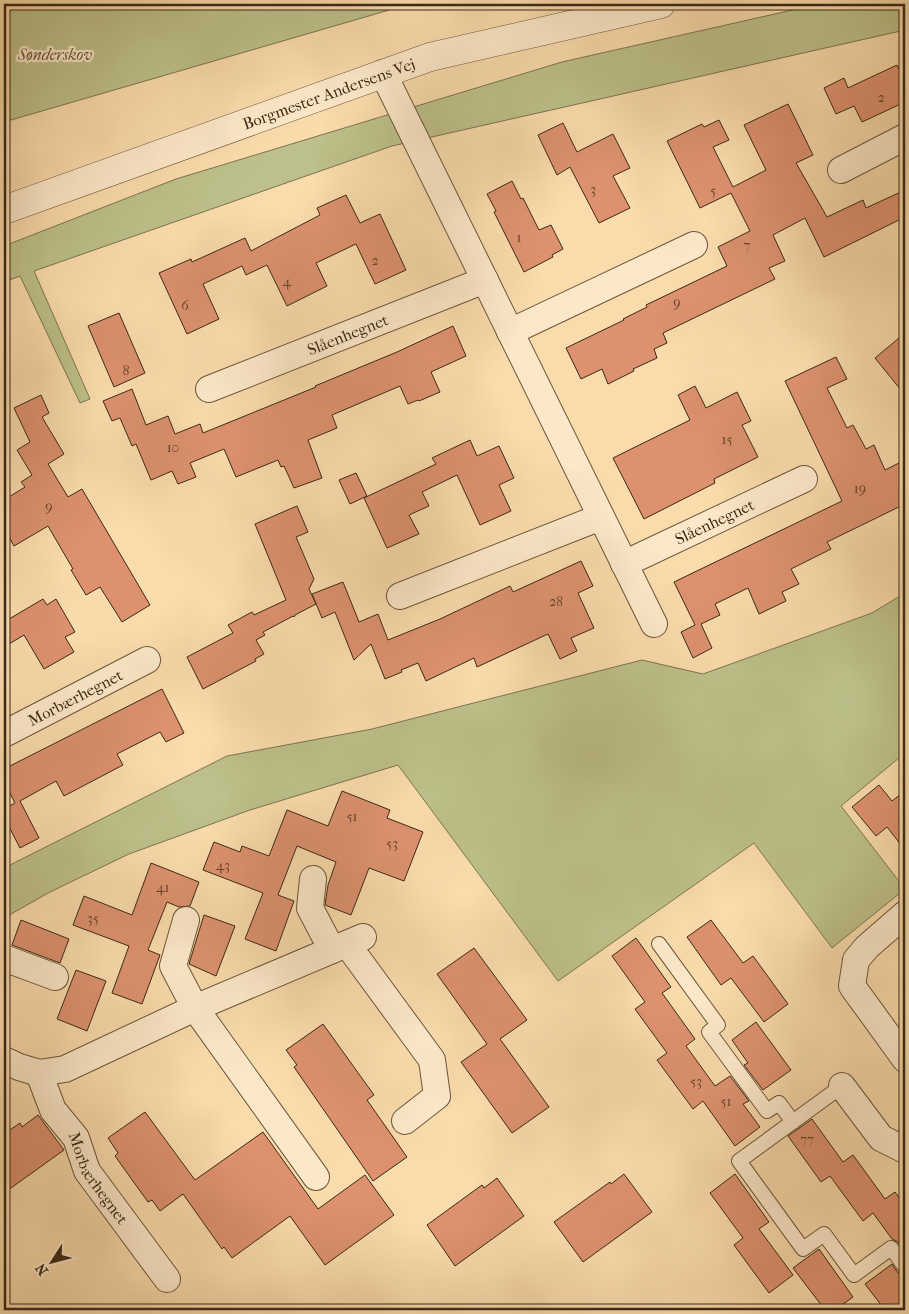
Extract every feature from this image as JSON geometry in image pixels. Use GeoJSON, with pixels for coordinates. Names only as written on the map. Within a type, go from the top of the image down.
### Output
{"type":"FeatureCollection","features":[{"type":"Feature","properties":{"kind":"street","name":"Borgmester Andersens Vej"},"geometry":{"type":"LineString","coordinates":[[4,210],[430,57],[661,4]]}},
{"type":"Feature","properties":{"kind":"street"},"geometry":{"type":"LineString","coordinates":[[383,73],[654,624]]}},
{"type":"Feature","properties":{"kind":"street"},"geometry":{"type":"LineString","coordinates":[[840,170],[905,137]]}},
{"type":"Feature","properties":{"kind":"street"},"geometry":{"type":"LineString","coordinates":[[510,332],[694,245]]}},
{"type":"Feature","properties":{"kind":"street","name":"Slåenhegnet"},"geometry":{"type":"LineString","coordinates":[[209,389],[485,280]]}},
{"type":"Feature","properties":{"kind":"street","name":"Slåenhegnet"},"geometry":{"type":"LineString","coordinates":[[624,564],[804,479]]}},
{"type":"Feature","properties":{"kind":"street"},"geometry":{"type":"LineString","coordinates":[[400,596],[601,517]]}},
{"type":"Feature","properties":{"kind":"street","name":"Morbærhegnet"},"geometry":{"type":"LineString","coordinates":[[4,734],[147,660]]}},
{"type":"Feature","properties":{"kind":"street"},"geometry":{"type":"LineString","coordinates":[[313,879],[310,908],[348,943],[432,1060],[437,1096],[405,1121]]}},
{"type":"Feature","properties":{"kind":"street"},"geometry":{"type":"LineString","coordinates":[[905,914],[867,947],[856,960],[852,986],[905,1059]]}},
{"type":"Feature","properties":{"kind":"street"},"geometry":{"type":"LineString","coordinates":[[186,920],[173,966],[195,1008],[316,1177]]}},
{"type":"Feature","properties":{"kind":"street"},"geometry":{"type":"LineString","coordinates":[[4,1060],[39,1073],[64,1069],[195,1008],[348,943]]}},
{"type":"Feature","properties":{"kind":"street"},"geometry":{"type":"LineString","coordinates":[[4,958],[55,977]]}},
{"type":"Feature","properties":{"kind":"street","name":"Morbærhegnet"},"geometry":{"type":"LineString","coordinates":[[39,1073],[53,1110],[76,1138],[87,1171],[167,1279]]}},
{"type":"Feature","properties":{"kind":"street"},"geometry":{"type":"LineString","coordinates":[[842,1086],[881,1138],[905,1150]]}},
{"type":"Feature","properties":{"kind":"lane"},"geometry":{"type":"LineString","coordinates":[[659,944],[718,1025],[709,1032],[767,1112],[779,1103],[793,1122]]}},
{"type":"Feature","properties":{"kind":"lane"},"geometry":{"type":"LineString","coordinates":[[842,1086],[739,1161],[803,1249],[824,1234],[854,1275],[891,1248],[905,1267]]}},
{"type":"Feature","properties":{"kind":"green space","name":"Sønderskov"},"geometry":{"type":"Polygon","coordinates":[[[4,4],[410,4],[4,122],[4,4]]]}},
{"type":"Feature","properties":{"kind":"green space"},"geometry":{"type":"Polygon","coordinates":[[[819,4],[900,4],[905,21],[905,30],[392,146],[34,271],[90,399],[80,403],[20,276],[4,282],[4,246],[176,179],[562,62],[819,4]]]}},
{"type":"Feature","properties":{"kind":"green space"},"geometry":{"type":"Polygon","coordinates":[[[905,593],[905,753],[841,806],[905,889],[832,948],[754,843],[558,981],[398,765],[250,810],[129,854],[50,892],[4,918],[4,868],[227,756],[372,729],[642,660],[703,674],[872,613],[905,593]]]}},
{"type":"Feature","properties":{"kind":"building"},"geometry":{"type":"Polygon","coordinates":[[[897,65],[905,82],[905,102],[862,122],[854,106],[836,114],[824,88],[844,78],[848,88],[897,65]]]}},
{"type":"Feature","properties":{"kind":"building"},"geometry":{"type":"Polygon","coordinates":[[[788,104],[813,155],[796,163],[827,217],[863,200],[866,208],[905,190],[905,217],[824,257],[805,218],[773,235],[785,261],[769,268],[775,279],[663,333],[667,343],[654,349],[657,358],[633,369],[634,371],[608,384],[602,369],[581,379],[566,348],[624,320],[647,307],[646,305],[727,266],[718,247],[750,231],[731,193],[700,208],[667,141],[702,124],[704,127],[719,120],[729,140],[713,147],[733,187],[766,170],[744,125],[788,104]]]}},
{"type":"Feature","properties":{"kind":"building"},"geometry":{"type":"Polygon","coordinates":[[[563,123],[577,152],[613,134],[630,168],[613,176],[630,208],[599,223],[570,167],[557,175],[538,135],[563,123]]]}},
{"type":"Feature","properties":{"kind":"building"},"geometry":{"type":"Polygon","coordinates":[[[512,181],[539,230],[551,225],[563,249],[552,255],[553,257],[524,272],[487,194],[512,181]]]}},
{"type":"Feature","properties":{"kind":"building"},"geometry":{"type":"Polygon","coordinates":[[[346,195],[360,223],[380,214],[406,270],[375,284],[356,244],[316,263],[327,286],[287,306],[267,265],[246,275],[242,266],[203,284],[219,319],[187,334],[159,273],[191,259],[192,262],[245,238],[251,251],[320,215],[317,208],[346,195]]]}},
{"type":"Feature","properties":{"kind":"building"},"geometry":{"type":"Polygon","coordinates":[[[119,313],[145,373],[114,387],[88,326],[119,313]]]}},
{"type":"Feature","properties":{"kind":"building"},"geometry":{"type":"Polygon","coordinates":[[[453,326],[466,356],[431,372],[440,392],[408,404],[400,386],[332,415],[337,428],[308,440],[322,478],[294,488],[284,466],[281,467],[278,460],[236,477],[224,449],[190,463],[196,477],[178,484],[172,471],[151,480],[136,444],[132,446],[120,418],[112,421],[103,401],[132,389],[146,425],[168,416],[175,434],[200,424],[203,433],[316,387],[453,326]]]}},
{"type":"Feature","properties":{"kind":"building"},"geometry":{"type":"Polygon","coordinates":[[[905,333],[905,395],[875,358],[905,333]]]}},
{"type":"Feature","properties":{"kind":"building"},"geometry":{"type":"Polygon","coordinates":[[[836,357],[847,379],[827,388],[847,428],[853,425],[866,449],[874,445],[885,470],[905,460],[905,504],[827,542],[831,549],[791,569],[799,584],[782,592],[786,601],[759,614],[748,588],[715,604],[720,615],[701,624],[712,648],[693,658],[681,632],[695,625],[674,582],[842,501],[785,381],[836,357]]]}},
{"type":"Feature","properties":{"kind":"building"},"geometry":{"type":"Polygon","coordinates":[[[695,386],[706,408],[737,392],[751,421],[742,425],[758,457],[714,479],[715,483],[644,519],[613,458],[690,420],[678,395],[695,386]]]}},
{"type":"Feature","properties":{"kind":"building"},"geometry":{"type":"Polygon","coordinates":[[[41,395],[49,413],[42,417],[64,454],[48,464],[68,497],[82,489],[150,605],[122,622],[100,587],[86,595],[48,526],[14,546],[4,528],[4,500],[25,487],[21,482],[32,475],[17,450],[30,442],[14,408],[41,395]]]}},
{"type":"Feature","properties":{"kind":"building"},"geometry":{"type":"Polygon","coordinates":[[[470,440],[477,456],[499,446],[514,478],[499,485],[511,511],[480,525],[457,475],[422,492],[429,506],[409,515],[419,534],[387,548],[364,498],[436,464],[432,458],[470,440]]]}},
{"type":"Feature","properties":{"kind":"building"},"geometry":{"type":"Polygon","coordinates":[[[356,473],[367,496],[350,504],[339,480],[356,473]]]}},
{"type":"Feature","properties":{"kind":"building"},"geometry":{"type":"Polygon","coordinates":[[[297,506],[308,532],[296,537],[314,579],[309,589],[316,604],[263,632],[265,635],[256,640],[264,654],[255,659],[256,661],[203,689],[187,657],[233,633],[228,625],[252,612],[254,615],[286,600],[255,524],[297,506]]]}},
{"type":"Feature","properties":{"kind":"building"},"geometry":{"type":"Polygon","coordinates":[[[581,561],[593,586],[578,593],[594,628],[571,638],[577,651],[560,659],[548,634],[477,667],[474,658],[426,681],[418,663],[385,679],[371,644],[354,660],[335,612],[322,618],[312,594],[343,582],[359,622],[378,614],[388,640],[440,619],[510,586],[513,592],[581,561]]]}},
{"type":"Feature","properties":{"kind":"building"},"geometry":{"type":"Polygon","coordinates":[[[43,599],[47,605],[56,599],[75,632],[65,637],[74,652],[44,669],[24,635],[4,647],[4,622],[43,599]]]}},
{"type":"Feature","properties":{"kind":"building"},"geometry":{"type":"Polygon","coordinates":[[[162,689],[184,733],[166,742],[160,732],[117,754],[123,765],[64,796],[56,781],[20,801],[39,838],[20,848],[4,817],[4,809],[15,803],[4,781],[4,769],[162,689]]]}},
{"type":"Feature","properties":{"kind":"building"},"geometry":{"type":"Polygon","coordinates":[[[879,785],[892,801],[905,791],[905,850],[887,827],[876,836],[852,807],[879,785]]]}},
{"type":"Feature","properties":{"kind":"building"},"geometry":{"type":"Polygon","coordinates":[[[342,791],[390,810],[387,818],[423,832],[404,881],[369,868],[351,915],[325,905],[328,885],[336,862],[297,846],[278,895],[294,901],[276,951],[245,939],[263,893],[203,870],[214,842],[240,852],[242,846],[269,856],[287,810],[328,826],[342,791]]]}},
{"type":"Feature","properties":{"kind":"building"},"geometry":{"type":"Polygon","coordinates":[[[151,863],[199,882],[190,906],[179,907],[167,902],[148,950],[160,955],[142,1004],[112,993],[129,946],[73,925],[84,896],[132,915],[151,863]]]}},
{"type":"Feature","properties":{"kind":"building"},"geometry":{"type":"Polygon","coordinates":[[[204,915],[235,926],[216,976],[189,964],[204,915]]]}},
{"type":"Feature","properties":{"kind":"building"},"geometry":{"type":"Polygon","coordinates":[[[21,920],[69,939],[60,963],[12,945],[21,920]]]}},
{"type":"Feature","properties":{"kind":"building"},"geometry":{"type":"Polygon","coordinates":[[[711,920],[743,963],[753,956],[788,1004],[764,1022],[731,978],[721,985],[687,937],[711,920]]]}},
{"type":"Feature","properties":{"kind":"building"},"geometry":{"type":"Polygon","coordinates":[[[636,938],[671,987],[662,993],[695,1039],[686,1046],[715,1086],[730,1076],[749,1101],[743,1104],[760,1127],[735,1146],[703,1101],[693,1109],[657,1060],[667,1053],[635,1009],[645,1002],[612,956],[636,938]]]}},
{"type":"Feature","properties":{"kind":"building"},"geometry":{"type":"Polygon","coordinates":[[[474,948],[527,1020],[500,1039],[549,1107],[512,1133],[461,1062],[487,1044],[437,974],[474,948]]]}},
{"type":"Feature","properties":{"kind":"building"},"geometry":{"type":"Polygon","coordinates":[[[76,970],[106,981],[87,1031],[57,1019],[76,970]]]}},
{"type":"Feature","properties":{"kind":"building"},"geometry":{"type":"Polygon","coordinates":[[[756,1022],[791,1070],[763,1090],[744,1065],[748,1063],[732,1040],[756,1022]]]}},
{"type":"Feature","properties":{"kind":"building"},"geometry":{"type":"Polygon","coordinates":[[[323,1024],[374,1095],[367,1100],[407,1157],[373,1181],[294,1067],[297,1065],[286,1050],[323,1024]]]}},
{"type":"Feature","properties":{"kind":"building"},"geometry":{"type":"Polygon","coordinates":[[[145,1112],[195,1180],[263,1132],[318,1209],[365,1175],[394,1215],[325,1265],[290,1216],[232,1258],[224,1247],[222,1249],[183,1194],[160,1211],[152,1200],[148,1202],[115,1156],[118,1153],[108,1138],[145,1112]]]}},
{"type":"Feature","properties":{"kind":"building"},"geometry":{"type":"Polygon","coordinates":[[[38,1115],[64,1150],[4,1193],[4,1134],[20,1123],[22,1127],[38,1115]]]}},
{"type":"Feature","properties":{"kind":"building"},"geometry":{"type":"Polygon","coordinates":[[[812,1119],[843,1162],[853,1155],[885,1199],[895,1192],[905,1206],[905,1253],[873,1213],[863,1221],[830,1176],[821,1182],[788,1136],[812,1119]]]}},
{"type":"Feature","properties":{"kind":"building"},"geometry":{"type":"Polygon","coordinates":[[[624,1174],[652,1212],[583,1262],[554,1222],[624,1174]]]}},
{"type":"Feature","properties":{"kind":"building"},"geometry":{"type":"Polygon","coordinates":[[[735,1174],[769,1222],[759,1229],[793,1275],[769,1293],[734,1245],[743,1238],[710,1193],[735,1174]]]}},
{"type":"Feature","properties":{"kind":"building"},"geometry":{"type":"Polygon","coordinates":[[[497,1178],[524,1216],[455,1266],[427,1225],[482,1185],[484,1188],[497,1178]]]}},
{"type":"Feature","properties":{"kind":"building"},"geometry":{"type":"Polygon","coordinates":[[[819,1249],[853,1297],[835,1310],[825,1310],[793,1268],[819,1249]]]}},
{"type":"Feature","properties":{"kind":"building"},"geometry":{"type":"Polygon","coordinates":[[[892,1264],[898,1273],[905,1276],[905,1310],[885,1310],[865,1284],[892,1264]]]}}]}
